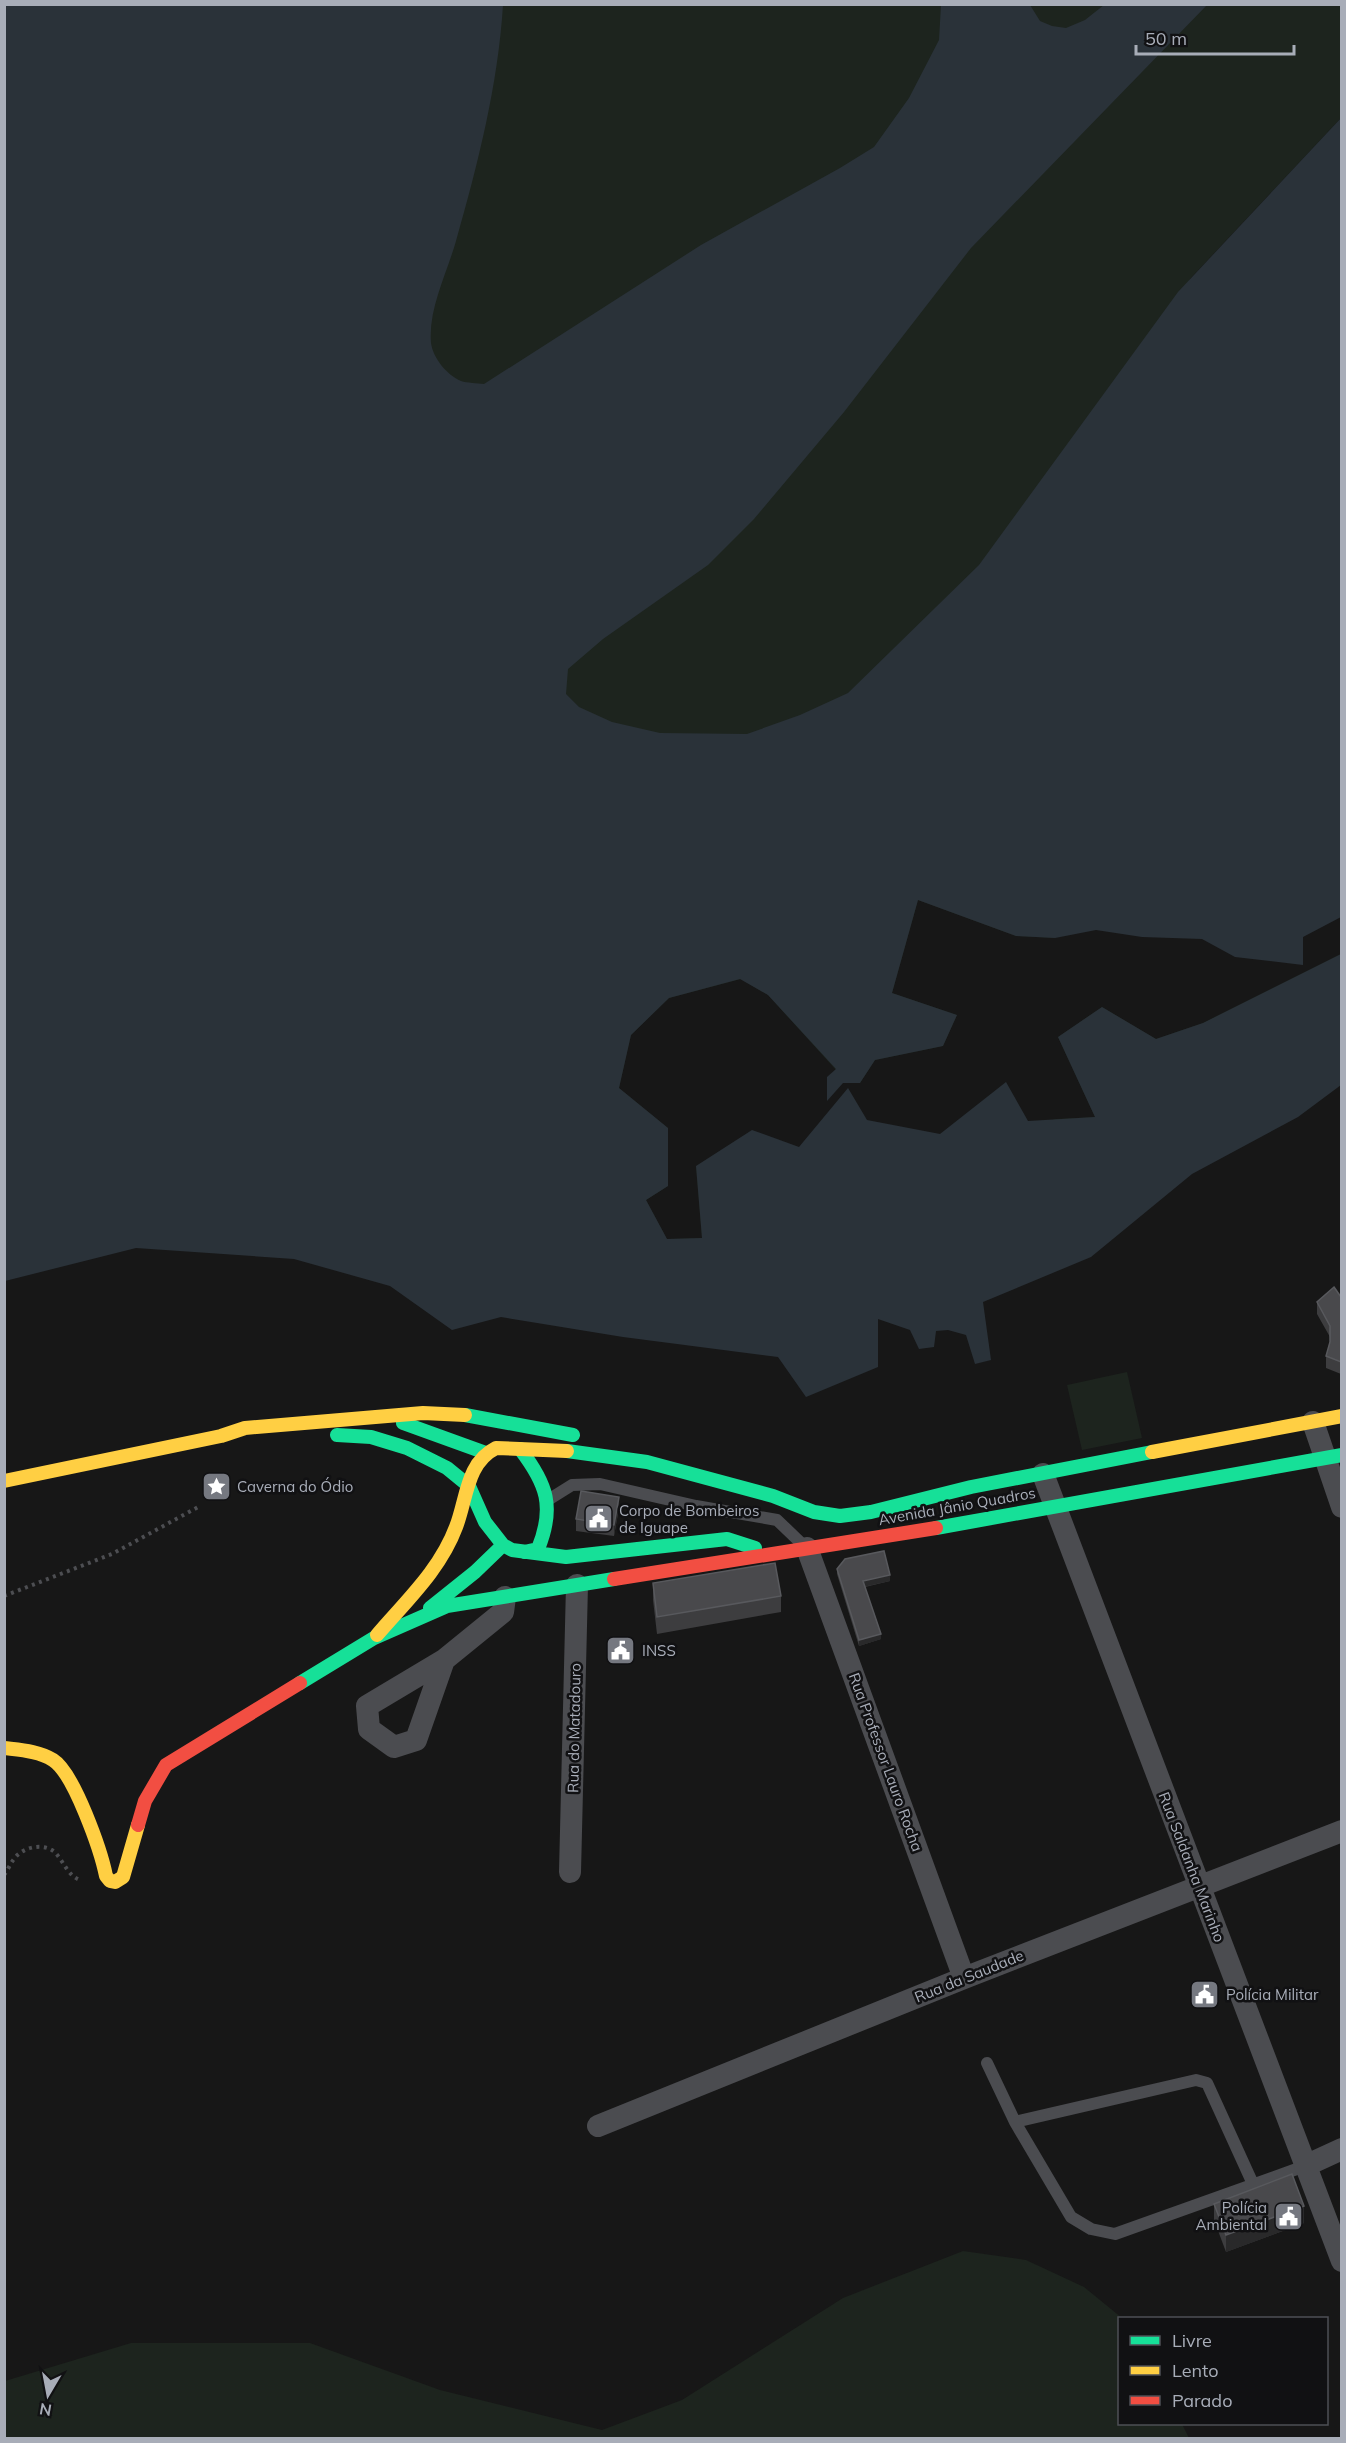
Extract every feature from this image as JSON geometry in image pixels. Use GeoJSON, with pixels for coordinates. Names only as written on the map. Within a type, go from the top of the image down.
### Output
{"type":"FeatureCollection","features":[{"type":"Feature","properties":{"kind":"main road"},"geometry":{"type":"LineString","coordinates":[[4,1480],[221,1436],[245,1428],[423,1413],[476,1416],[590,1439],[647,1462]]}},
{"type":"Feature","properties":{"kind":"main road","name":"Avenida Jânio Quadros"},"geometry":{"type":"LineString","coordinates":[[485,1579],[577,1585],[807,1548],[976,1504],[1043,1474],[1341,1416]]}},
{"type":"Feature","properties":{"kind":"main road"},"geometry":{"type":"LineString","coordinates":[[373,1418],[409,1424],[486,1453]]}},
{"type":"Feature","properties":{"kind":"main road"},"geometry":{"type":"LineString","coordinates":[[245,1428],[371,1437],[417,1453],[447,1468],[469,1486],[485,1522],[503,1545],[523,1560],[727,1539],[771,1554]]}},
{"type":"Feature","properties":{"kind":"main road"},"geometry":{"type":"LineString","coordinates":[[374,1638],[437,1566],[456,1528],[475,1465],[486,1453],[496,1448],[568,1451],[647,1462]]}},
{"type":"Feature","properties":{"kind":"main road"},"geometry":{"type":"LineString","coordinates":[[520,1449],[537,1469],[549,1509],[547,1529],[538,1549],[523,1560]]}},
{"type":"Feature","properties":{"kind":"main road","name":"Avenida Jânio Quadros"},"geometry":{"type":"LineString","coordinates":[[647,1462],[773,1496],[814,1512],[840,1516],[976,1504],[1054,1506],[1333,1457]]}},
{"type":"Feature","properties":{"kind":"main road"},"geometry":{"type":"LineString","coordinates":[[456,1528],[463,1544]]}},
{"type":"Feature","properties":{"kind":"main road"},"geometry":{"type":"LineString","coordinates":[[410,1624],[485,1579],[503,1545]]}},
{"type":"Feature","properties":{"kind":"main road"},"geometry":{"type":"LineString","coordinates":[[4,1748],[39,1752],[58,1763],[70,1777],[79,1794],[105,1870],[110,1881],[115,1882],[123,1877],[145,1801],[166,1764],[374,1638],[447,1606],[499,1569]]}},
{"type":"Feature","properties":{"kind":"street"},"geometry":{"type":"LineString","coordinates":[[1312,1422],[1333,1457],[1341,1507]]}},
{"type":"Feature","properties":{"kind":"street","name":"Rua Saldanha Marinho"},"geometry":{"type":"LineString","coordinates":[[1043,1474],[1341,2261]]}},
{"type":"Feature","properties":{"kind":"street","name":"Rua Professor Lauro Rocha"},"geometry":{"type":"LineString","coordinates":[[807,1548],[964,1978]]}},
{"type":"Feature","properties":{"kind":"street"},"geometry":{"type":"LineString","coordinates":[[444,1660],[503,1612],[485,1579]]}},
{"type":"Feature","properties":{"kind":"street","name":"Rua do Matadouro"},"geometry":{"type":"LineString","coordinates":[[570,1872],[577,1585]]}},
{"type":"Feature","properties":{"kind":"street","name":"Rua da Saudade"},"geometry":{"type":"LineString","coordinates":[[598,2126],[964,1978],[1341,1831]]}},
{"type":"Feature","properties":{"kind":"street"},"geometry":{"type":"LineString","coordinates":[[1305,2166],[1341,2149]]}},
{"type":"Feature","properties":{"kind":"lane"},"geometry":{"type":"LineString","coordinates":[[548,1500],[572,1485],[600,1484],[696,1506],[777,1520],[807,1548]]}},
{"type":"Feature","properties":{"kind":"lane"},"geometry":{"type":"LineString","coordinates":[[729,1484],[732,1511]]}},
{"type":"Feature","properties":{"kind":"lane"},"geometry":{"type":"LineString","coordinates":[[987,2063],[1015,2122],[1071,2217],[1091,2229],[1115,2234],[1305,2166]]}},
{"type":"Feature","properties":{"kind":"lane"},"geometry":{"type":"LineString","coordinates":[[1015,2122],[1196,2080],[1207,2083],[1253,2184]]}},
{"type":"Feature","properties":{"kind":"path"},"geometry":{"type":"LineString","coordinates":[[4,1596],[112,1554],[200,1506]]}},
{"type":"Feature","properties":{"kind":"path"},"geometry":{"type":"LineString","coordinates":[[4,1875],[15,1857],[33,1847],[42,1846],[57,1854],[66,1869],[77,1880],[95,1879],[105,1870]]}},
{"type":"Feature","properties":{"kind":"shaded area"},"geometry":{"type":"Polygon","coordinates":[[[4,5],[503,5],[497,65],[486,124],[456,241],[435,304],[431,330],[432,349],[446,370],[461,381],[484,384],[701,245],[874,147],[909,98],[939,40],[941,5],[1030,5],[1040,21],[1066,28],[1085,20],[1104,5],[1207,5],[971,248],[844,412],[754,519],[708,565],[603,639],[568,669],[566,694],[579,707],[612,722],[660,733],[747,734],[800,715],[848,693],[979,565],[1178,292],[1341,118],[1341,917],[1303,937],[1303,965],[1235,957],[1202,939],[1142,937],[1096,930],[1055,938],[1016,936],[918,900],[892,993],[957,1015],[943,1046],[875,1060],[860,1083],[843,1083],[827,1101],[827,1077],[836,1069],[768,995],[740,979],[669,998],[631,1035],[619,1088],[668,1128],[668,1186],[646,1200],[667,1239],[702,1238],[696,1166],[752,1130],[799,1147],[848,1088],[867,1120],[940,1134],[1006,1082],[1028,1121],[1095,1117],[1058,1037],[1102,1007],[1156,1039],[1203,1023],[1341,954],[1341,1085],[1298,1117],[1192,1174],[1091,1257],[983,1302],[991,1360],[975,1364],[966,1335],[948,1330],[936,1331],[934,1347],[919,1349],[910,1330],[878,1319],[878,1367],[806,1397],[778,1357],[623,1337],[501,1317],[452,1330],[390,1286],[294,1259],[136,1248],[5,1281],[4,5]]]}},
{"type":"Feature","properties":{"kind":"shaded area"},"geometry":{"type":"Polygon","coordinates":[[[202,5],[1341,5],[1341,118],[1190,279],[1055,938],[1016,936],[918,900],[892,993],[957,1015],[943,1046],[875,1060],[860,1083],[836,1070],[768,995],[741,979],[669,998],[631,1035],[619,1088],[668,1128],[668,1186],[646,1200],[667,1239],[702,1238],[696,1166],[835,1188],[1056,1119],[1095,1117],[1058,1037],[1102,1007],[1156,1039],[1203,1023],[1341,954],[1106,1153],[608,1293],[4,423],[202,5]]]}},
{"type":"Feature","properties":{"kind":"shaded area"},"geometry":{"type":"Polygon","coordinates":[[[1127,1372],[1142,1438],[1082,1450],[1067,1385],[1127,1372]]]}},
{"type":"Feature","properties":{"kind":"shaded area"},"geometry":{"type":"Polygon","coordinates":[[[963,2251],[1026,2260],[1084,2287],[1121,2317],[1118,2317],[1118,2425],[1182,2425],[1189,2438],[5,2438],[5,2381],[131,2343],[310,2343],[440,2390],[602,2430],[682,2400],[843,2298],[963,2251]]]}},
{"type":"Feature","properties":{"kind":"building"},"geometry":{"type":"Polygon","coordinates":[[[1334,1287],[1341,1297],[1341,1362],[1326,1356],[1330,1342],[1330,1326],[1317,1302],[1334,1287]]]}},
{"type":"Feature","properties":{"kind":"building"},"geometry":{"type":"Polygon","coordinates":[[[581,1491],[619,1497],[614,1525],[576,1519],[581,1491]]]}},
{"type":"Feature","properties":{"kind":"building"},"geometry":{"type":"Polygon","coordinates":[[[884,1551],[890,1575],[863,1581],[881,1634],[859,1640],[837,1569],[845,1559],[884,1551]]]}},
{"type":"Feature","properties":{"kind":"building"},"geometry":{"type":"Polygon","coordinates":[[[775,1563],[781,1596],[657,1617],[653,1583],[775,1563]]]}},
{"type":"Feature","properties":{"kind":"building"},"geometry":{"type":"Polygon","coordinates":[[[1292,2174],[1304,2206],[1226,2235],[1214,2204],[1292,2174]]]}},
{"type":"Feature","properties":{"kind":"traffic: fast"},"geometry":{"type":"LineString","coordinates":[[465,1415],[573,1435]]}},
{"type":"Feature","properties":{"kind":"traffic: fast"},"geometry":{"type":"LineString","coordinates":[[403,1423],[486,1453]]}},
{"type":"Feature","properties":{"kind":"traffic: fast"},"geometry":{"type":"LineString","coordinates":[[337,1435],[371,1437],[407,1448],[447,1468],[469,1486],[485,1522],[503,1545],[512,1550],[566,1557],[727,1539],[755,1548]]}},
{"type":"Feature","properties":{"kind":"traffic: fast"},"geometry":{"type":"LineString","coordinates":[[520,1449],[537,1473],[546,1496],[547,1508],[546,1521],[538,1549],[524,1552]]}},
{"type":"Feature","properties":{"kind":"traffic: fast"},"geometry":{"type":"LineString","coordinates":[[567,1451],[647,1462],[773,1496],[814,1512],[840,1516],[871,1512],[971,1487],[1152,1452]]}},
{"type":"Feature","properties":{"kind":"traffic: fast"},"geometry":{"type":"LineString","coordinates":[[936,1528],[1342,1455]]}},
{"type":"Feature","properties":{"kind":"traffic: fast"},"geometry":{"type":"LineString","coordinates":[[430,1608],[475,1572],[503,1545]]}},
{"type":"Feature","properties":{"kind":"traffic: fast"},"geometry":{"type":"LineString","coordinates":[[300,1683],[374,1638],[447,1606],[614,1579]]}},
{"type":"Feature","properties":{"kind":"traffic: slow"},"geometry":{"type":"LineString","coordinates":[[4,1481],[221,1436],[245,1428],[423,1413],[465,1415]]}},
{"type":"Feature","properties":{"kind":"traffic: slow"},"geometry":{"type":"LineString","coordinates":[[1152,1452],[1342,1416]]}},
{"type":"Feature","properties":{"kind":"traffic: slow"},"geometry":{"type":"LineString","coordinates":[[377,1635],[432,1571],[441,1557],[456,1527],[473,1472],[486,1455],[496,1448],[567,1451]]}},
{"type":"Feature","properties":{"kind":"traffic: slow"},"geometry":{"type":"LineString","coordinates":[[4,1748],[42,1755],[53,1760],[61,1768],[86,1813],[106,1876],[110,1881],[115,1882],[123,1877],[138,1825]]}},
{"type":"Feature","properties":{"kind":"traffic: jam"},"geometry":{"type":"LineString","coordinates":[[614,1579],[936,1528]]}},
{"type":"Feature","properties":{"kind":"traffic: jam"},"geometry":{"type":"LineString","coordinates":[[138,1825],[145,1801],[166,1765],[300,1683]]}},
{"type":"Feature","properties":{"kind":"place","name":"Caverna do Ódio"},"geometry":{"type":"Point","coordinates":[216,1486]}},
{"type":"Feature","properties":{"kind":"place","name":"Corpo de Bombeiros de Iguape"},"geometry":{"type":"Point","coordinates":[598,1519]}},
{"type":"Feature","properties":{"kind":"place","name":"INSS"},"geometry":{"type":"Point","coordinates":[621,1650]}},
{"type":"Feature","properties":{"kind":"place","name":"Polícia Militar"},"geometry":{"type":"Point","coordinates":[1205,1994]}},
{"type":"Feature","properties":{"kind":"place","name":"Polícia Ambiental"},"geometry":{"type":"Point","coordinates":[1288,2216]}}]}
